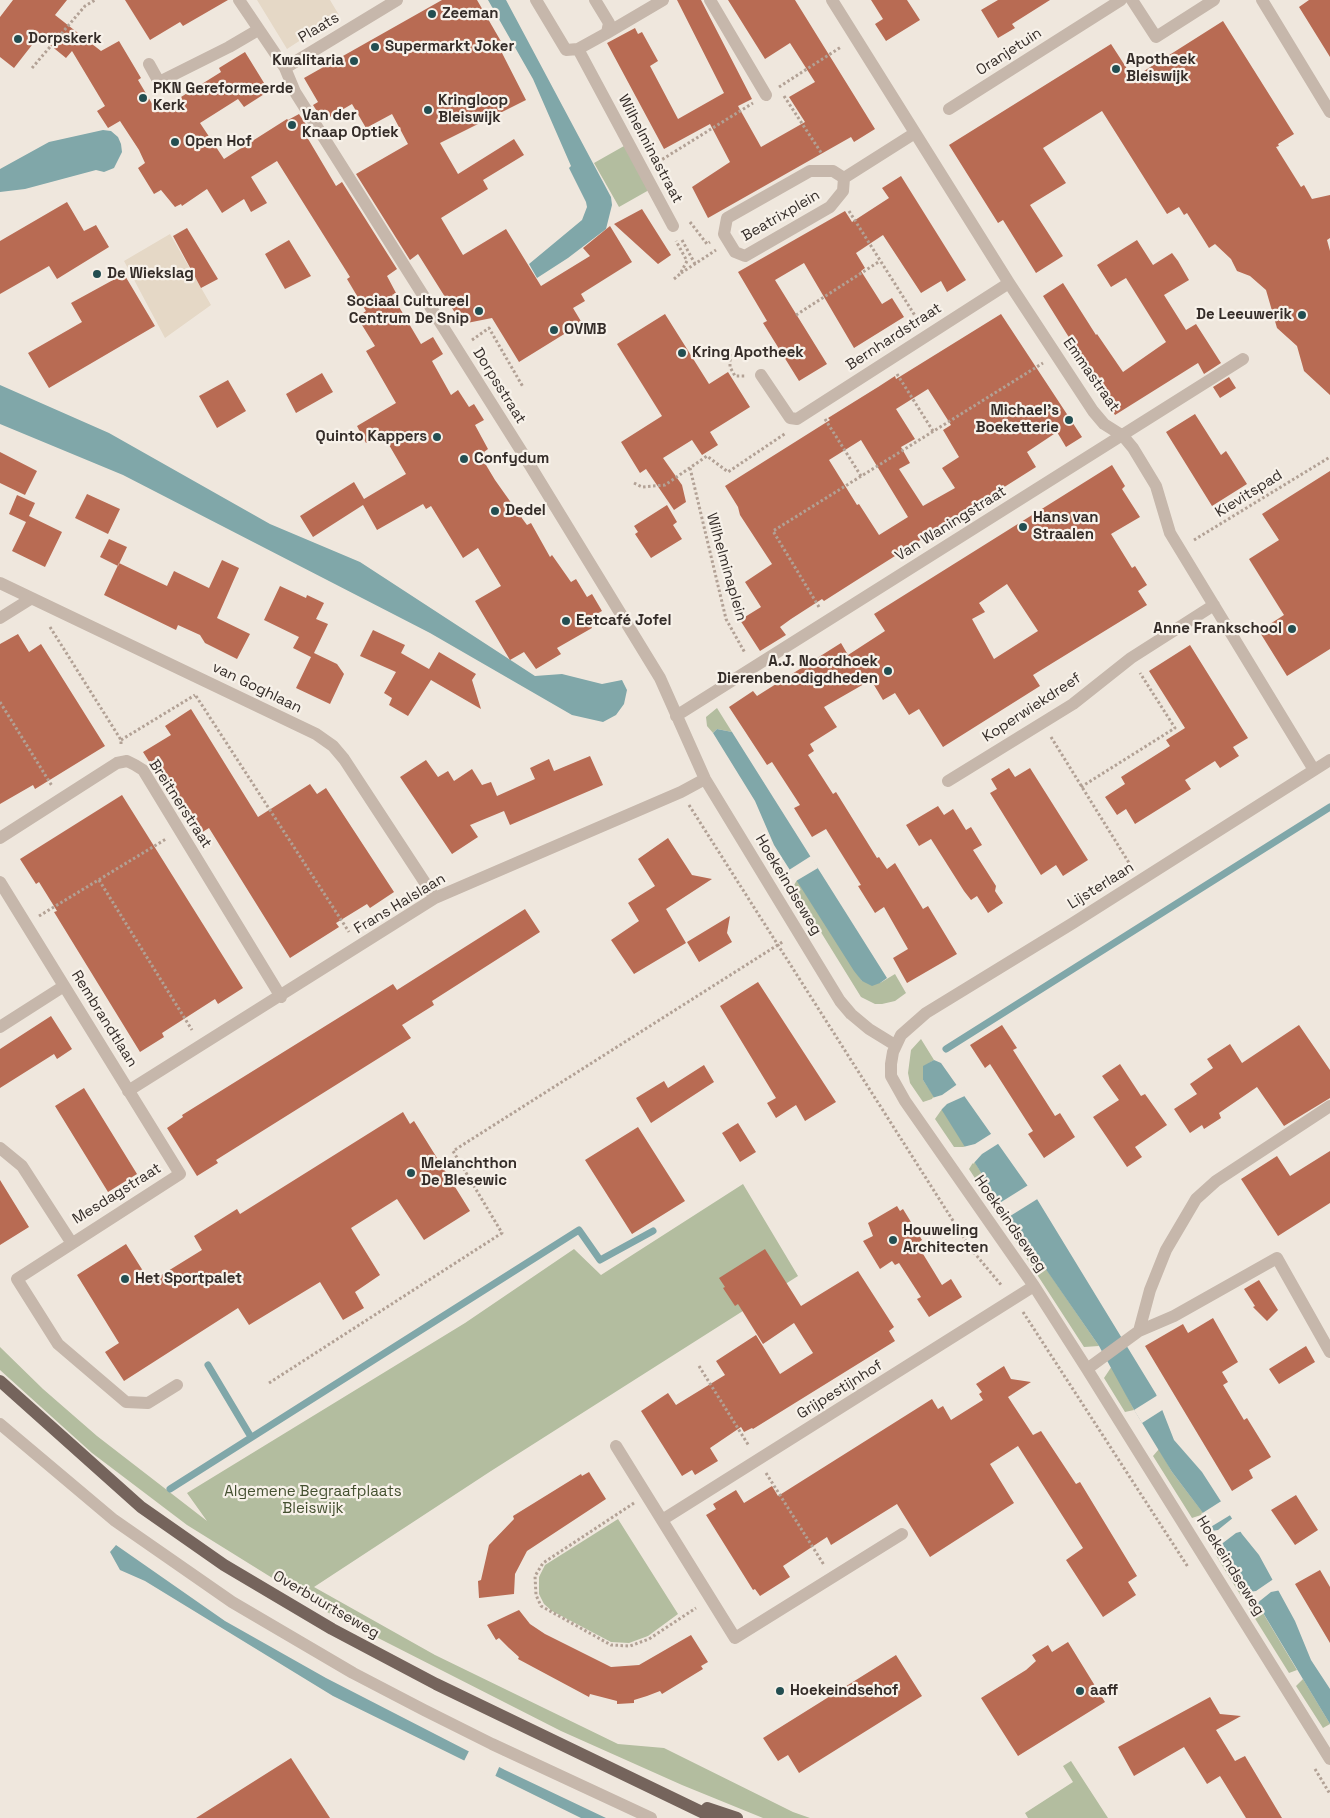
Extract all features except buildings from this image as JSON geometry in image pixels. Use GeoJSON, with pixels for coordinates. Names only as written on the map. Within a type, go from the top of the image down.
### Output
{"type":"FeatureCollection","features":[{"type":"Feature","properties":{"kind":"main road","name":"Overbuurtseweg"},"geometry":{"type":"LineString","coordinates":[[0,1381],[141,1507],[224,1565],[332,1629],[436,1684],[674,1797],[714,1818]]}},
{"type":"Feature","properties":{"kind":"main road","name":"Overbuurtseweg"},"geometry":{"type":"LineString","coordinates":[[674,1797],[737,1818]]}},
{"type":"Feature","properties":{"kind":"street","name":"Dorpsstraat"},"geometry":{"type":"LineString","coordinates":[[239,0],[285,68],[295,92],[520,449],[660,678],[670,696],[676,716]]}},
{"type":"Feature","properties":{"kind":"street","name":"Plaats"},"geometry":{"type":"LineString","coordinates":[[285,68],[397,0]]}},
{"type":"Feature","properties":{"kind":"street"},"geometry":{"type":"LineString","coordinates":[[536,0],[566,50],[578,49],[663,0]]}},
{"type":"Feature","properties":{"kind":"street"},"geometry":{"type":"LineString","coordinates":[[596,0],[609,23],[606,33]]}},
{"type":"Feature","properties":{"kind":"street"},"geometry":{"type":"LineString","coordinates":[[710,0],[766,95]]}},
{"type":"Feature","properties":{"kind":"street","name":"Emmastraat"},"geometry":{"type":"LineString","coordinates":[[832,0],[1009,283],[1093,411],[1104,424],[1123,436],[1133,448],[1156,486],[1170,533],[1179,550],[1314,770]]}},
{"type":"Feature","properties":{"kind":"street","name":"Oranjetuin"},"geometry":{"type":"LineString","coordinates":[[949,110],[1120,0]]}},
{"type":"Feature","properties":{"kind":"street"},"geometry":{"type":"LineString","coordinates":[[1132,0],[1156,37],[1214,0]]}},
{"type":"Feature","properties":{"kind":"street"},"geometry":{"type":"LineString","coordinates":[[1262,0],[1330,112]]}},
{"type":"Feature","properties":{"kind":"street"},"geometry":{"type":"LineString","coordinates":[[149,64],[159,82],[229,47],[258,30]]}},
{"type":"Feature","properties":{"kind":"street","name":"Wilhelminastraat"},"geometry":{"type":"LineString","coordinates":[[578,49],[673,226]]}},
{"type":"Feature","properties":{"kind":"street"},"geometry":{"type":"LineString","coordinates":[[839,175],[915,133]]}},
{"type":"Feature","properties":{"kind":"street","name":"Beatrixplein"},"geometry":{"type":"LineString","coordinates":[[810,171],[839,175],[843,191],[830,207],[745,256],[736,252],[724,234],[727,218],[810,171]]}},
{"type":"Feature","properties":{"kind":"street","name":"Bernhardstraat"},"geometry":{"type":"LineString","coordinates":[[796,420],[1009,283]]}},
{"type":"Feature","properties":{"kind":"street","name":"Van Waningstraat"},"geometry":{"type":"LineString","coordinates":[[676,716],[1243,359]]}},
{"type":"Feature","properties":{"kind":"street"},"geometry":{"type":"LineString","coordinates":[[761,375],[790,418],[796,420]]}},
{"type":"Feature","properties":{"kind":"street","name":"van Goghlaan"},"geometry":{"type":"LineString","coordinates":[[0,582],[316,734],[333,746],[349,767],[435,898]]}},
{"type":"Feature","properties":{"kind":"street"},"geometry":{"type":"LineString","coordinates":[[0,618],[32,598]]}},
{"type":"Feature","properties":{"kind":"street","name":"Koperwiekdreef"},"geometry":{"type":"LineString","coordinates":[[948,781],[1073,704],[1130,658],[1214,605]]}},
{"type":"Feature","properties":{"kind":"street","name":"Hoekeindseweg"},"geometry":{"type":"LineString","coordinates":[[676,716],[705,779],[840,1001],[868,1029],[895,1045],[890,1064],[891,1076],[912,1112],[1034,1286],[1330,1759]]}},
{"type":"Feature","properties":{"kind":"street","name":"Lijsterlaan"},"geometry":{"type":"LineString","coordinates":[[895,1045],[901,1035],[926,1014],[1330,760]]}},
{"type":"Feature","properties":{"kind":"street","name":"Breitnerstraat"},"geometry":{"type":"LineString","coordinates":[[117,763],[127,761],[142,770],[281,997]]}},
{"type":"Feature","properties":{"kind":"street"},"geometry":{"type":"LineString","coordinates":[[0,838],[117,763]]}},
{"type":"Feature","properties":{"kind":"street","name":"Frans Halslaan"},"geometry":{"type":"LineString","coordinates":[[128,1091],[281,997],[435,898],[681,792],[705,779]]}},
{"type":"Feature","properties":{"kind":"street","name":"Rembrandtlaan"},"geometry":{"type":"LineString","coordinates":[[0,882],[180,1174]]}},
{"type":"Feature","properties":{"kind":"street"},"geometry":{"type":"LineString","coordinates":[[0,1027],[64,986]]}},
{"type":"Feature","properties":{"kind":"street"},"geometry":{"type":"LineString","coordinates":[[1134,1335],[1166,1250],[1196,1198],[1216,1181],[1330,1106]]}},
{"type":"Feature","properties":{"kind":"street","name":"Mesdagstraat"},"geometry":{"type":"LineString","coordinates":[[0,1148],[22,1166],[71,1242]]}},
{"type":"Feature","properties":{"kind":"street","name":"Mesdagstraat"},"geometry":{"type":"LineString","coordinates":[[177,1385],[148,1403],[126,1402],[58,1344],[16,1279],[71,1242],[180,1174]]}},
{"type":"Feature","properties":{"kind":"street"},"geometry":{"type":"LineString","coordinates":[[1087,1369],[1134,1335],[1174,1316],[1277,1258],[1330,1352]]}},
{"type":"Feature","properties":{"kind":"street","name":"Grijpestijnhof"},"geometry":{"type":"LineString","coordinates":[[662,1520],[1034,1286]]}},
{"type":"Feature","properties":{"kind":"street"},"geometry":{"type":"LineString","coordinates":[[0,1424],[114,1520],[232,1602],[377,1686],[492,1744],[651,1818]]}},
{"type":"Feature","properties":{"kind":"street"},"geometry":{"type":"LineString","coordinates":[[616,1446],[735,1638],[902,1534]]}},
{"type":"Feature","properties":{"kind":"path"},"geometry":{"type":"LineString","coordinates":[[32,68],[85,6],[94,0]]}},
{"type":"Feature","properties":{"kind":"path"},"geometry":{"type":"LineString","coordinates":[[643,172],[855,38]]}},
{"type":"Feature","properties":{"kind":"path"},"geometry":{"type":"LineString","coordinates":[[778,87],[839,175]]}},
{"type":"Feature","properties":{"kind":"path"},"geometry":{"type":"LineString","coordinates":[[839,196],[927,336]]}},
{"type":"Feature","properties":{"kind":"path"},"geometry":{"type":"LineString","coordinates":[[673,226],[673,236],[687,261],[680,274]]}},
{"type":"Feature","properties":{"kind":"path","name":"Wilhelminastraat"},"geometry":{"type":"LineString","coordinates":[[673,226],[694,264]]}},
{"type":"Feature","properties":{"kind":"path"},"geometry":{"type":"LineString","coordinates":[[674,279],[702,258],[721,247]]}},
{"type":"Feature","properties":{"kind":"path"},"geometry":{"type":"LineString","coordinates":[[796,315],[880,261]]}},
{"type":"Feature","properties":{"kind":"path"},"geometry":{"type":"LineString","coordinates":[[457,350],[489,328],[523,387]]}},
{"type":"Feature","properties":{"kind":"path"},"geometry":{"type":"LineString","coordinates":[[730,354],[730,367],[736,376]]}},
{"type":"Feature","properties":{"kind":"path"},"geometry":{"type":"LineString","coordinates":[[827,621],[773,531],[1056,354]]}},
{"type":"Feature","properties":{"kind":"path"},"geometry":{"type":"LineString","coordinates":[[888,360],[933,431]]}},
{"type":"Feature","properties":{"kind":"path"},"geometry":{"type":"LineString","coordinates":[[817,407],[861,476]]}},
{"type":"Feature","properties":{"kind":"path"},"geometry":{"type":"LineString","coordinates":[[634,483],[642,488],[665,485],[707,456],[728,472],[790,430],[796,420]]}},
{"type":"Feature","properties":{"kind":"path","name":"Kievitspad"},"geometry":{"type":"LineString","coordinates":[[1179,550],[1330,457]]}},
{"type":"Feature","properties":{"kind":"path","name":"Wilhelminaplein"},"geometry":{"type":"LineString","coordinates":[[690,468],[726,619],[754,666]]}},
{"type":"Feature","properties":{"kind":"path"},"geometry":{"type":"LineString","coordinates":[[48,623],[122,740],[117,763]]}},
{"type":"Feature","properties":{"kind":"path"},"geometry":{"type":"LineString","coordinates":[[1082,786],[1175,728],[1130,658]]}},
{"type":"Feature","properties":{"kind":"path"},"geometry":{"type":"LineString","coordinates":[[177,668],[358,947]]}},
{"type":"Feature","properties":{"kind":"path"},"geometry":{"type":"LineString","coordinates":[[122,740],[195,695]]}},
{"type":"Feature","properties":{"kind":"path"},"geometry":{"type":"LineString","coordinates":[[0,702],[60,799]]}},
{"type":"Feature","properties":{"kind":"path"},"geometry":{"type":"LineString","coordinates":[[1060,753],[1128,860],[1138,882]]}},
{"type":"Feature","properties":{"kind":"path"},"geometry":{"type":"LineString","coordinates":[[26,924],[179,831]]}},
{"type":"Feature","properties":{"kind":"path"},"geometry":{"type":"LineString","coordinates":[[99,880],[202,1045]]}},
{"type":"Feature","properties":{"kind":"path"},"geometry":{"type":"LineString","coordinates":[[269,1383],[502,1233],[453,1152],[798,933]]}},
{"type":"Feature","properties":{"kind":"path"},"geometry":{"type":"LineString","coordinates":[[647,1495],[543,1563],[535,1576],[536,1595],[541,1606],[611,1646],[630,1646],[649,1639],[711,1598]]}},
{"type":"Feature","properties":{"kind":"green space"},"geometry":{"type":"Polygon","coordinates":[[[624,146],[649,190],[619,207],[594,163],[624,146]]]}},
{"type":"Feature","properties":{"kind":"green space"},"geometry":{"type":"Polygon","coordinates":[[[717,708],[732,732],[717,729],[713,733],[707,726],[706,717],[717,708]]]}},
{"type":"Feature","properties":{"kind":"green space"},"geometry":{"type":"Polygon","coordinates":[[[797,880],[862,981],[880,983],[895,974],[906,993],[895,1001],[882,1004],[875,1004],[861,997],[793,887],[797,880]]]}},
{"type":"Feature","properties":{"kind":"green space"},"geometry":{"type":"Polygon","coordinates":[[[921,1039],[934,1060],[923,1067],[923,1080],[935,1098],[923,1102],[910,1083],[908,1073],[911,1050],[921,1039]]]}},
{"type":"Feature","properties":{"kind":"green space"},"geometry":{"type":"Polygon","coordinates":[[[942,1109],[966,1147],[954,1147],[935,1119],[942,1109]]]}},
{"type":"Feature","properties":{"kind":"green space"},"geometry":{"type":"Polygon","coordinates":[[[974,1161],[1000,1203],[997,1205],[993,1206],[969,1169],[974,1161]]]}},
{"type":"Feature","properties":{"kind":"green space","name":"Algemene Begraafplaats Bleiswijk"},"geometry":{"type":"Polygon","coordinates":[[[743,1184],[798,1276],[491,1471],[314,1587],[435,1655],[618,1744],[664,1748],[793,1812],[810,1818],[763,1818],[682,1785],[561,1731],[327,1612],[187,1525],[92,1453],[0,1370],[0,1347],[43,1389],[97,1436],[207,1521],[187,1493],[465,1323],[574,1249],[601,1275],[743,1184]]]}},
{"type":"Feature","properties":{"kind":"green space"},"geometry":{"type":"Polygon","coordinates":[[[1010,1217],[1099,1346],[1084,1347],[1003,1222],[1010,1217]]]}},
{"type":"Feature","properties":{"kind":"green space"},"geometry":{"type":"Polygon","coordinates":[[[1112,1366],[1134,1410],[1125,1412],[1104,1378],[1112,1366]]]}},
{"type":"Feature","properties":{"kind":"green space"},"geometry":{"type":"Polygon","coordinates":[[[1159,1449],[1172,1472],[1204,1514],[1192,1518],[1153,1456],[1159,1449]]]}},
{"type":"Feature","properties":{"kind":"green space"},"geometry":{"type":"Polygon","coordinates":[[[618,1519],[678,1614],[648,1636],[629,1643],[611,1642],[552,1611],[544,1604],[539,1594],[539,1577],[545,1565],[618,1519]]]}},
{"type":"Feature","properties":{"kind":"green space"},"geometry":{"type":"Polygon","coordinates":[[[1221,1545],[1250,1593],[1241,1596],[1215,1554],[1221,1545]]]}},
{"type":"Feature","properties":{"kind":"green space"},"geometry":{"type":"Polygon","coordinates":[[[1257,1603],[1297,1670],[1289,1673],[1249,1609],[1257,1603]]]}},
{"type":"Feature","properties":{"kind":"green space"},"geometry":{"type":"Polygon","coordinates":[[[1303,1679],[1330,1724],[1323,1728],[1296,1686],[1303,1679]]]}},
{"type":"Feature","properties":{"kind":"green space"},"geometry":{"type":"Polygon","coordinates":[[[1071,1761],[1108,1818],[1028,1818],[1025,1813],[1073,1782],[1063,1766],[1071,1761]]]}},
{"type":"Feature","properties":{"kind":"shaded area"},"geometry":{"type":"Polygon","coordinates":[[[257,0],[330,0],[339,15],[287,49],[257,0]]]}},
{"type":"Feature","properties":{"kind":"shaded area"},"geometry":{"type":"Polygon","coordinates":[[[170,234],[211,305],[165,338],[124,261],[170,234]]]}},
{"type":"Feature","properties":{"kind":"water"},"geometry":{"type":"Polygon","coordinates":[[[488,0],[506,0],[611,197],[612,205],[606,229],[568,258],[537,278],[529,264],[582,220],[587,207],[533,79],[488,0]]]}},
{"type":"Feature","properties":{"kind":"water"},"geometry":{"type":"Polygon","coordinates":[[[103,130],[111,131],[118,137],[121,144],[122,152],[114,168],[104,172],[96,170],[25,189],[0,192],[0,169],[49,142],[103,130]]]}},
{"type":"Feature","properties":{"kind":"water"},"geometry":{"type":"Polygon","coordinates":[[[0,385],[109,433],[270,524],[360,562],[535,676],[562,674],[602,684],[622,680],[627,690],[624,704],[616,715],[603,722],[572,715],[430,633],[123,475],[0,424],[0,385]]]}},
{"type":"Feature","properties":{"kind":"water"},"geometry":{"type":"Polygon","coordinates":[[[717,729],[732,732],[887,978],[880,983],[872,986],[862,981],[854,971],[774,845],[755,801],[713,733],[717,729]]]}},
{"type":"Feature","properties":{"kind":"water"},"geometry":{"type":"Polygon","coordinates":[[[934,1060],[941,1063],[1037,1199],[1156,1394],[1174,1440],[1202,1472],[1242,1534],[1259,1555],[1295,1621],[1311,1660],[1330,1689],[1330,1724],[1203,1513],[1172,1472],[1133,1408],[1099,1346],[1000,1203],[923,1080],[923,1066],[934,1060]]]}},
{"type":"Feature","properties":{"kind":"water"},"geometry":{"type":"Polygon","coordinates":[[[116,1545],[225,1621],[326,1678],[505,1770],[606,1818],[581,1818],[333,1696],[145,1581],[120,1570],[110,1552],[116,1545]]]}},
{"type":"Feature","properties":{"kind":"pier"},"geometry":{"type":"Polygon","coordinates":[[[811,856],[818,868],[796,881],[789,870],[811,856]]]}},
{"type":"Feature","properties":{"kind":"pier"},"geometry":{"type":"Polygon","coordinates":[[[959,1083],[967,1095],[947,1104],[940,1111],[932,1098],[942,1095],[959,1083]]]}},
{"type":"Feature","properties":{"kind":"pier"},"geometry":{"type":"Polygon","coordinates":[[[994,1132],[1001,1142],[982,1154],[973,1164],[963,1147],[975,1144],[994,1132]]]}},
{"type":"Feature","properties":{"kind":"pier"},"geometry":{"type":"Polygon","coordinates":[[[1030,1184],[1039,1198],[1007,1218],[998,1204],[1030,1184]]]}},
{"type":"Feature","properties":{"kind":"pier"},"geometry":{"type":"Polygon","coordinates":[[[1158,1395],[1164,1409],[1142,1423],[1134,1410],[1158,1395]]]}},
{"type":"Feature","properties":{"kind":"pier"},"geometry":{"type":"Polygon","coordinates":[[[1223,1500],[1232,1514],[1209,1528],[1201,1514],[1223,1500]]]}},
{"type":"Feature","properties":{"kind":"pier"},"geometry":{"type":"Polygon","coordinates":[[[1234,1517],[1243,1531],[1236,1533],[1219,1546],[1211,1531],[1218,1530],[1234,1517]]]}},
{"type":"Feature","properties":{"kind":"pier"},"geometry":{"type":"Polygon","coordinates":[[[1275,1578],[1281,1590],[1271,1592],[1256,1604],[1249,1592],[1256,1591],[1275,1578]]]}},
{"type":"Feature","properties":{"kind":"pier"},"geometry":{"type":"Polygon","coordinates":[[[470,1749],[500,1765],[494,1779],[463,1763],[470,1749]]]}},
{"type":"Feature","properties":{"kind":"waterway"},"geometry":{"type":"LineString","coordinates":[[946,1049],[1330,807]]}},
{"type":"Feature","properties":{"kind":"waterway"},"geometry":{"type":"LineString","coordinates":[[170,1489],[579,1230],[600,1260],[653,1231]]}},
{"type":"Feature","properties":{"kind":"waterway"},"geometry":{"type":"LineString","coordinates":[[208,1365],[251,1437]]}},
{"type":"Feature","properties":{"kind":"place","name":"Zeeman"},"geometry":{"type":"Point","coordinates":[432,14]}},
{"type":"Feature","properties":{"kind":"place","name":"Dorpskerk"},"geometry":{"type":"Point","coordinates":[18,39]}},
{"type":"Feature","properties":{"kind":"place","name":"Supermarkt Joker"},"geometry":{"type":"Point","coordinates":[375,47]}},
{"type":"Feature","properties":{"kind":"place","name":"Kwalitaria"},"geometry":{"type":"Point","coordinates":[354,61]}},
{"type":"Feature","properties":{"kind":"place","name":"Apotheek Bleiswijk"},"geometry":{"type":"Point","coordinates":[1116,69]}},
{"type":"Feature","properties":{"kind":"place","name":"PKN Gereformeerde Kerk"},"geometry":{"type":"Point","coordinates":[143,98]}},
{"type":"Feature","properties":{"kind":"place","name":"Kringloop Bleiswijk"},"geometry":{"type":"Point","coordinates":[428,110]}},
{"type":"Feature","properties":{"kind":"place","name":"Van der Knaap Optiek"},"geometry":{"type":"Point","coordinates":[292,125]}},
{"type":"Feature","properties":{"kind":"place","name":"Open Hof"},"geometry":{"type":"Point","coordinates":[175,142]}},
{"type":"Feature","properties":{"kind":"place","name":"De Wiekslag"},"geometry":{"type":"Point","coordinates":[97,274]}},
{"type":"Feature","properties":{"kind":"place","name":"Sociaal Cultureel Centrum De Snip"},"geometry":{"type":"Point","coordinates":[479,311]}},
{"type":"Feature","properties":{"kind":"place","name":"De Leeuwerik"},"geometry":{"type":"Point","coordinates":[1302,315]}},
{"type":"Feature","properties":{"kind":"place","name":"OVMB"},"geometry":{"type":"Point","coordinates":[554,330]}},
{"type":"Feature","properties":{"kind":"place","name":"Kring Apotheek"},"geometry":{"type":"Point","coordinates":[682,353]}},
{"type":"Feature","properties":{"kind":"place","name":"Michael's Boeketterie"},"geometry":{"type":"Point","coordinates":[1069,420]}},
{"type":"Feature","properties":{"kind":"place","name":"Quinto Kappers"},"geometry":{"type":"Point","coordinates":[437,437]}},
{"type":"Feature","properties":{"kind":"place","name":"Confydum"},"geometry":{"type":"Point","coordinates":[464,459]}},
{"type":"Feature","properties":{"kind":"place","name":"Dedel"},"geometry":{"type":"Point","coordinates":[495,511]}},
{"type":"Feature","properties":{"kind":"place","name":"Hans van Straalen"},"geometry":{"type":"Point","coordinates":[1023,527]}},
{"type":"Feature","properties":{"kind":"place","name":"Eetcafé Jofel"},"geometry":{"type":"Point","coordinates":[566,621]}},
{"type":"Feature","properties":{"kind":"place","name":"Anne Frankschool"},"geometry":{"type":"Point","coordinates":[1292,629]}},
{"type":"Feature","properties":{"kind":"place","name":"A.J. Noordhoek Dierenbenodigdheden"},"geometry":{"type":"Point","coordinates":[888,671]}},
{"type":"Feature","properties":{"kind":"place","name":"Melanchthon De Blesewic"},"geometry":{"type":"Point","coordinates":[411,1173]}},
{"type":"Feature","properties":{"kind":"place","name":"Houweling Architecten"},"geometry":{"type":"Point","coordinates":[893,1240]}},
{"type":"Feature","properties":{"kind":"place","name":"Het Sportpalet"},"geometry":{"type":"Point","coordinates":[125,1279]}},
{"type":"Feature","properties":{"kind":"place","name":"Hoekeindsehof"},"geometry":{"type":"Point","coordinates":[780,1691]}},
{"type":"Feature","properties":{"kind":"place","name":"aaff"},"geometry":{"type":"Point","coordinates":[1080,1691]}}]}
